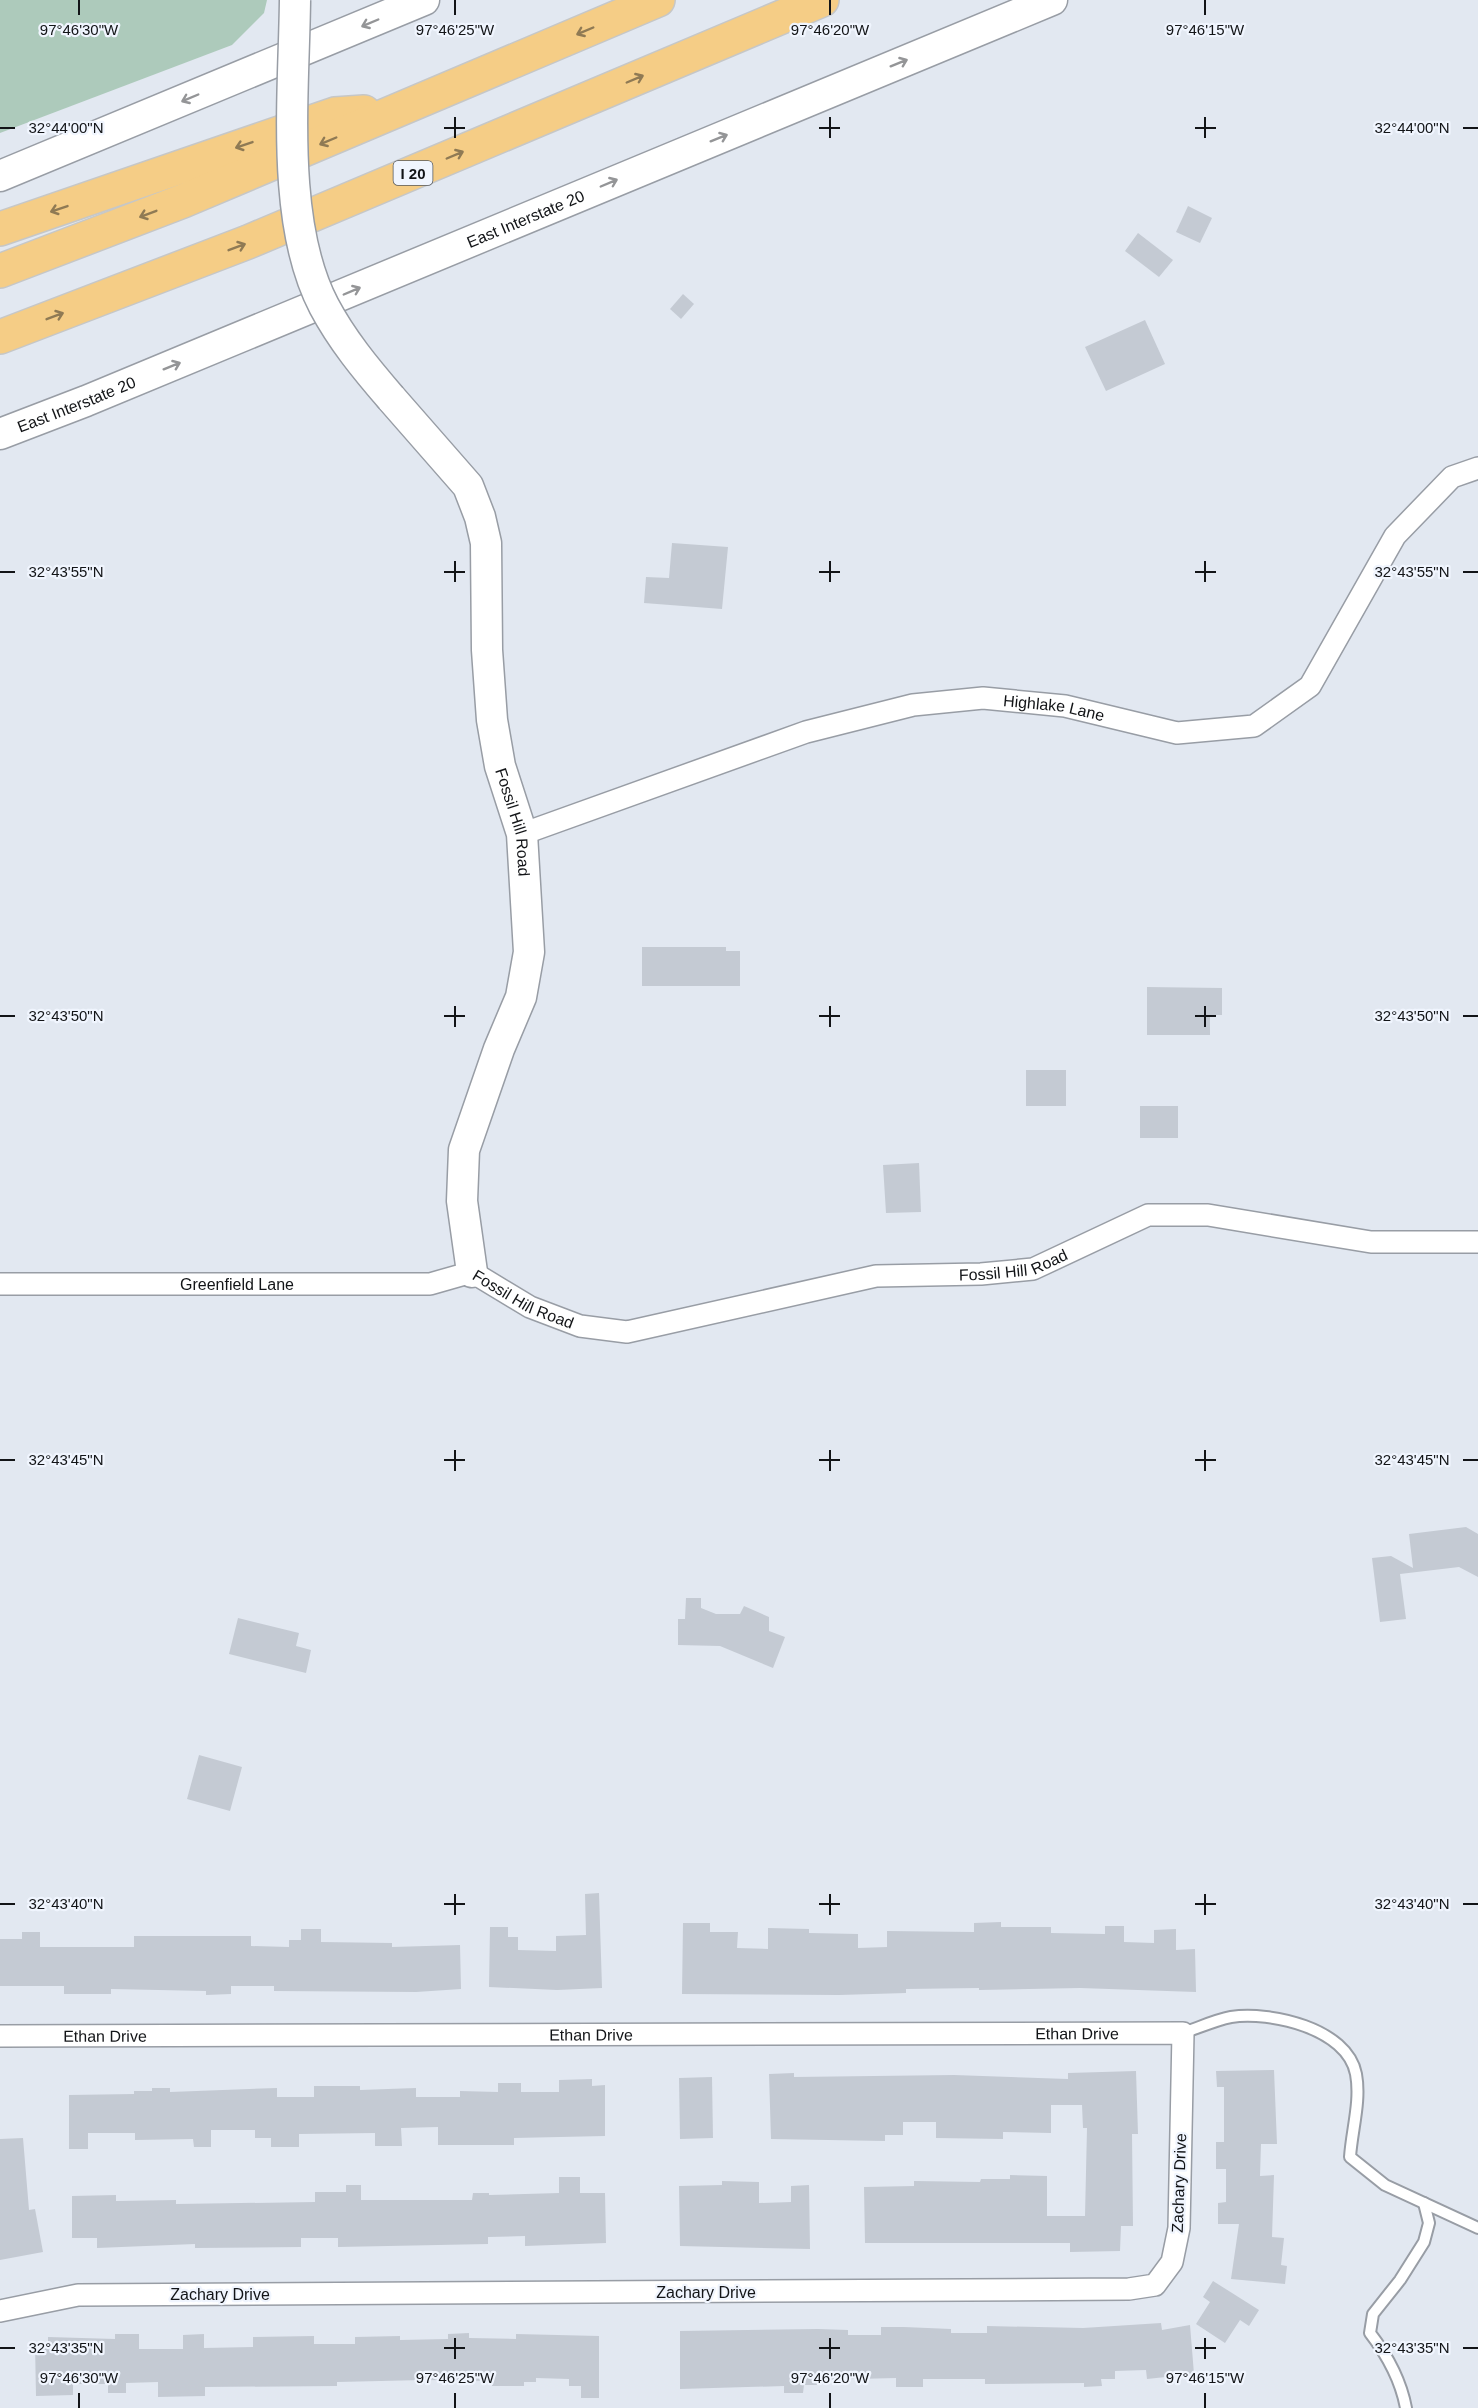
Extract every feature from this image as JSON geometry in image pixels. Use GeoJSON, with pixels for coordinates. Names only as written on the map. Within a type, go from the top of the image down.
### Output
{"type":"FeatureCollection","features":[{"type":"Feature","properties":{"kind":"highway"},"geometry":{"type":"LineString","coordinates":[[0,271],[183,201],[658,0]]}},
{"type":"Feature","properties":{"kind":"highway","name":"I 20"},"geometry":{"type":"LineString","coordinates":[[0,337],[248,242],[822,0]]}},
{"type":"Feature","properties":{"kind":"highway"},"geometry":{"type":"LineString","coordinates":[[0,229],[335,114],[402,110]]}},
{"type":"Feature","properties":{"kind":"main road","name":"Fossil Hill Road"},"geometry":{"type":"LineString","coordinates":[[295,0],[295,197],[301,236],[323,304],[355,355],[468,486],[480,517],[486,543],[487,650],[492,720],[500,766],[522,834],[529,952],[521,997],[499,1049],[464,1150],[462,1201],[472,1272]]}},
{"type":"Feature","properties":{"kind":"main road"},"geometry":{"type":"LineString","coordinates":[[0,176],[424,0]]}},
{"type":"Feature","properties":{"kind":"main road","name":"East Interstate 20"},"geometry":{"type":"LineString","coordinates":[[0,434],[323,304],[1052,0]]}},
{"type":"Feature","properties":{"kind":"street","name":"Highlake Lane"},"geometry":{"type":"LineString","coordinates":[[522,834],[806,732],[913,705],[984,698],[1065,706],[1177,733],[1254,726],[1310,686],[1395,536],[1452,477],[1478,468]]}},
{"type":"Feature","properties":{"kind":"street","name":"Fossil Hill Road"},"geometry":{"type":"LineString","coordinates":[[472,1272],[530,1307],[580,1326],[627,1332],[876,1275],[981,1274],[1033,1269],[1148,1215],[1208,1215],[1371,1242],[1478,1242]]}},
{"type":"Feature","properties":{"kind":"street","name":"Greenfield Lane"},"geometry":{"type":"LineString","coordinates":[[0,1284],[430,1284],[472,1272]]}},
{"type":"Feature","properties":{"kind":"street","name":"Ethan Drive"},"geometry":{"type":"LineString","coordinates":[[0,2036],[1183,2033]]}},
{"type":"Feature","properties":{"kind":"street","name":"Zachary Drive"},"geometry":{"type":"LineString","coordinates":[[0,2311],[78,2295],[1129,2289],[1155,2285],[1172,2262],[1179,2228],[1183,2033]]}},
{"type":"Feature","properties":{"kind":"lane"},"geometry":{"type":"LineString","coordinates":[[1183,2033],[1231,2017],[1272,2016],[1306,2026],[1346,2050],[1356,2073],[1357,2107],[1350,2157],[1385,2184],[1478,2228]]}},
{"type":"Feature","properties":{"kind":"lane"},"geometry":{"type":"LineString","coordinates":[[1406,2408],[1398,2382],[1383,2349],[1371,2333],[1373,2314],[1401,2280],[1424,2242],[1429,2223],[1424,2203]]}},
{"type":"Feature","properties":{"kind":"green space"},"geometry":{"type":"Polygon","coordinates":[[[0,0],[267,0],[264,13],[232,45],[0,133],[0,0]]]}},
{"type":"Feature","properties":{"kind":"building"},"geometry":{"type":"Polygon","coordinates":[[[1188,206],[1212,218],[1200,243],[1176,232],[1188,206]]]}},
{"type":"Feature","properties":{"kind":"building"},"geometry":{"type":"Polygon","coordinates":[[[1138,233],[1173,260],[1159,277],[1125,251],[1138,233]]]}},
{"type":"Feature","properties":{"kind":"building"},"geometry":{"type":"Polygon","coordinates":[[[683,294],[694,304],[681,319],[670,309],[683,294]]]}},
{"type":"Feature","properties":{"kind":"building"},"geometry":{"type":"Polygon","coordinates":[[[1145,320],[1165,364],[1106,391],[1085,347],[1145,320]]]}},
{"type":"Feature","properties":{"kind":"building"},"geometry":{"type":"Polygon","coordinates":[[[672,543],[728,547],[722,609],[644,603],[646,577],[669,578],[672,543]]]}},
{"type":"Feature","properties":{"kind":"building"},"geometry":{"type":"Polygon","coordinates":[[[642,947],[726,947],[726,951],[740,951],[740,986],[642,986],[642,947]]]}},
{"type":"Feature","properties":{"kind":"building"},"geometry":{"type":"Polygon","coordinates":[[[1147,987],[1222,988],[1222,1015],[1210,1015],[1210,1035],[1147,1035],[1147,987]]]}},
{"type":"Feature","properties":{"kind":"building"},"geometry":{"type":"Polygon","coordinates":[[[1026,1070],[1066,1070],[1066,1106],[1026,1106],[1026,1070]]]}},
{"type":"Feature","properties":{"kind":"building"},"geometry":{"type":"Polygon","coordinates":[[[1140,1106],[1178,1106],[1178,1138],[1140,1138],[1140,1106]]]}},
{"type":"Feature","properties":{"kind":"building"},"geometry":{"type":"Polygon","coordinates":[[[919,1163],[921,1212],[886,1213],[883,1165],[919,1163]]]}},
{"type":"Feature","properties":{"kind":"building"},"geometry":{"type":"Polygon","coordinates":[[[1466,1527],[1478,1534],[1478,1577],[1459,1567],[1400,1574],[1406,1619],[1380,1622],[1372,1558],[1391,1556],[1413,1568],[1409,1534],[1466,1527]]]}},
{"type":"Feature","properties":{"kind":"building"},"geometry":{"type":"Polygon","coordinates":[[[686,1598],[701,1598],[701,1608],[716,1614],[740,1614],[744,1606],[769,1617],[769,1631],[785,1637],[773,1668],[720,1646],[678,1645],[678,1619],[685,1619],[686,1598]]]}},
{"type":"Feature","properties":{"kind":"building"},"geometry":{"type":"Polygon","coordinates":[[[238,1618],[299,1633],[296,1646],[311,1650],[306,1673],[229,1654],[238,1618]]]}},
{"type":"Feature","properties":{"kind":"building"},"geometry":{"type":"Polygon","coordinates":[[[199,1755],[242,1767],[230,1811],[187,1799],[199,1755]]]}},
{"type":"Feature","properties":{"kind":"building"},"geometry":{"type":"Polygon","coordinates":[[[599,1893],[602,1988],[557,1990],[489,1987],[490,1927],[508,1927],[508,1937],[518,1937],[518,1950],[556,1951],[556,1936],[586,1935],[585,1894],[599,1893]]]}},
{"type":"Feature","properties":{"kind":"building"},"geometry":{"type":"Polygon","coordinates":[[[1001,1922],[1001,1927],[1051,1927],[1051,1933],[1105,1934],[1105,1926],[1124,1926],[1124,1942],[1154,1943],[1154,1930],[1176,1929],[1176,1950],[1195,1949],[1196,1992],[1080,1988],[979,1990],[979,1988],[906,1989],[906,1993],[839,1995],[682,1994],[683,1923],[710,1923],[710,1932],[738,1932],[737,1948],[768,1949],[768,1928],[809,1929],[809,1933],[858,1934],[858,1948],[887,1947],[887,1931],[974,1932],[974,1923],[1001,1922]]]}},
{"type":"Feature","properties":{"kind":"building"},"geometry":{"type":"Polygon","coordinates":[[[301,1929],[321,1929],[321,1942],[392,1943],[392,1947],[460,1945],[461,1989],[416,1992],[274,1991],[274,1986],[231,1986],[231,1994],[206,1995],[206,1991],[111,1989],[111,1994],[64,1994],[64,1986],[0,1986],[0,1939],[22,1939],[22,1932],[40,1932],[40,1947],[134,1947],[134,1936],[251,1936],[251,1946],[289,1947],[289,1940],[301,1940],[301,1929]]]}},
{"type":"Feature","properties":{"kind":"building"},"geometry":{"type":"Polygon","coordinates":[[[1274,2070],[1277,2144],[1261,2144],[1260,2176],[1274,2175],[1272,2237],[1284,2238],[1281,2265],[1287,2266],[1285,2284],[1231,2279],[1239,2224],[1218,2224],[1218,2203],[1226,2202],[1226,2169],[1216,2169],[1216,2142],[1224,2142],[1224,2087],[1217,2087],[1216,2071],[1274,2070]]]}},
{"type":"Feature","properties":{"kind":"building"},"geometry":{"type":"Polygon","coordinates":[[[1136,2071],[1138,2134],[1132,2134],[1133,2226],[1121,2226],[1120,2251],[1070,2252],[1070,2243],[865,2243],[864,2187],[914,2186],[914,2181],[980,2182],[981,2179],[1010,2179],[1010,2175],[1047,2176],[1047,2216],[1085,2216],[1087,2128],[1083,2128],[1082,2105],[1051,2105],[1051,2133],[1003,2132],[1003,2139],[936,2138],[936,2122],[903,2122],[903,2135],[885,2135],[885,2141],[771,2139],[769,2074],[794,2073],[794,2077],[954,2075],[1068,2079],[1068,2073],[1136,2071]]]}},
{"type":"Feature","properties":{"kind":"building"},"geometry":{"type":"Polygon","coordinates":[[[712,2077],[713,2138],[680,2139],[679,2078],[712,2077]]]}},
{"type":"Feature","properties":{"kind":"building"},"geometry":{"type":"Polygon","coordinates":[[[592,2079],[592,2086],[605,2085],[605,2136],[514,2138],[514,2145],[438,2145],[438,2127],[401,2128],[402,2146],[375,2146],[375,2133],[299,2134],[299,2147],[271,2147],[271,2138],[255,2138],[255,2130],[211,2130],[211,2147],[194,2147],[193,2139],[135,2140],[135,2133],[88,2133],[88,2149],[69,2149],[69,2095],[134,2094],[134,2091],[152,2091],[152,2088],[170,2088],[170,2092],[277,2088],[277,2097],[314,2097],[314,2086],[360,2086],[360,2090],[416,2088],[416,2097],[460,2097],[460,2091],[498,2092],[498,2083],[521,2083],[521,2092],[559,2092],[559,2080],[592,2079]]]}},
{"type":"Feature","properties":{"kind":"building"},"geometry":{"type":"Polygon","coordinates":[[[23,2138],[29,2210],[35,2209],[43,2252],[0,2260],[0,2139],[23,2138]]]}},
{"type":"Feature","properties":{"kind":"building"},"geometry":{"type":"Polygon","coordinates":[[[559,2177],[580,2177],[580,2193],[605,2193],[606,2243],[525,2246],[525,2236],[488,2237],[488,2244],[338,2247],[338,2238],[301,2238],[301,2247],[195,2248],[195,2244],[97,2248],[97,2238],[72,2238],[72,2196],[116,2195],[116,2201],[176,2200],[176,2204],[315,2202],[315,2192],[346,2192],[346,2185],[361,2185],[361,2200],[472,2200],[473,2193],[489,2193],[489,2195],[559,2193],[559,2177]]]}},
{"type":"Feature","properties":{"kind":"building"},"geometry":{"type":"Polygon","coordinates":[[[722,2181],[759,2182],[759,2203],[791,2202],[791,2186],[809,2185],[810,2249],[680,2246],[679,2186],[722,2185],[722,2181]]]}},
{"type":"Feature","properties":{"kind":"building"},"geometry":{"type":"Polygon","coordinates":[[[1213,2281],[1259,2310],[1249,2326],[1240,2320],[1225,2343],[1196,2324],[1210,2302],[1203,2297],[1213,2281]]]}},
{"type":"Feature","properties":{"kind":"building"},"geometry":{"type":"Polygon","coordinates":[[[1161,2323],[1162,2330],[1190,2325],[1194,2374],[1147,2379],[1146,2370],[1115,2371],[1115,2379],[1101,2379],[1102,2386],[1084,2387],[1084,2383],[985,2384],[985,2379],[923,2379],[923,2387],[896,2387],[896,2378],[817,2380],[817,2385],[804,2385],[803,2393],[784,2393],[784,2386],[680,2389],[680,2331],[818,2329],[848,2330],[848,2335],[881,2335],[881,2327],[951,2329],[951,2333],[987,2333],[987,2326],[1083,2328],[1161,2323]]]}},
{"type":"Feature","properties":{"kind":"building"},"geometry":{"type":"Polygon","coordinates":[[[469,2333],[469,2338],[516,2339],[516,2334],[599,2336],[599,2398],[581,2398],[581,2386],[569,2386],[569,2379],[536,2378],[536,2382],[524,2382],[524,2386],[492,2386],[492,2381],[424,2380],[337,2382],[337,2386],[205,2387],[205,2396],[158,2397],[158,2382],[126,2383],[126,2393],[108,2393],[108,2384],[73,2384],[73,2395],[36,2396],[35,2344],[48,2344],[48,2337],[115,2339],[115,2334],[139,2334],[139,2349],[183,2349],[183,2335],[204,2334],[204,2348],[253,2347],[253,2337],[314,2336],[314,2344],[355,2344],[355,2337],[400,2336],[400,2340],[448,2339],[448,2334],[469,2333]]]}}]}
